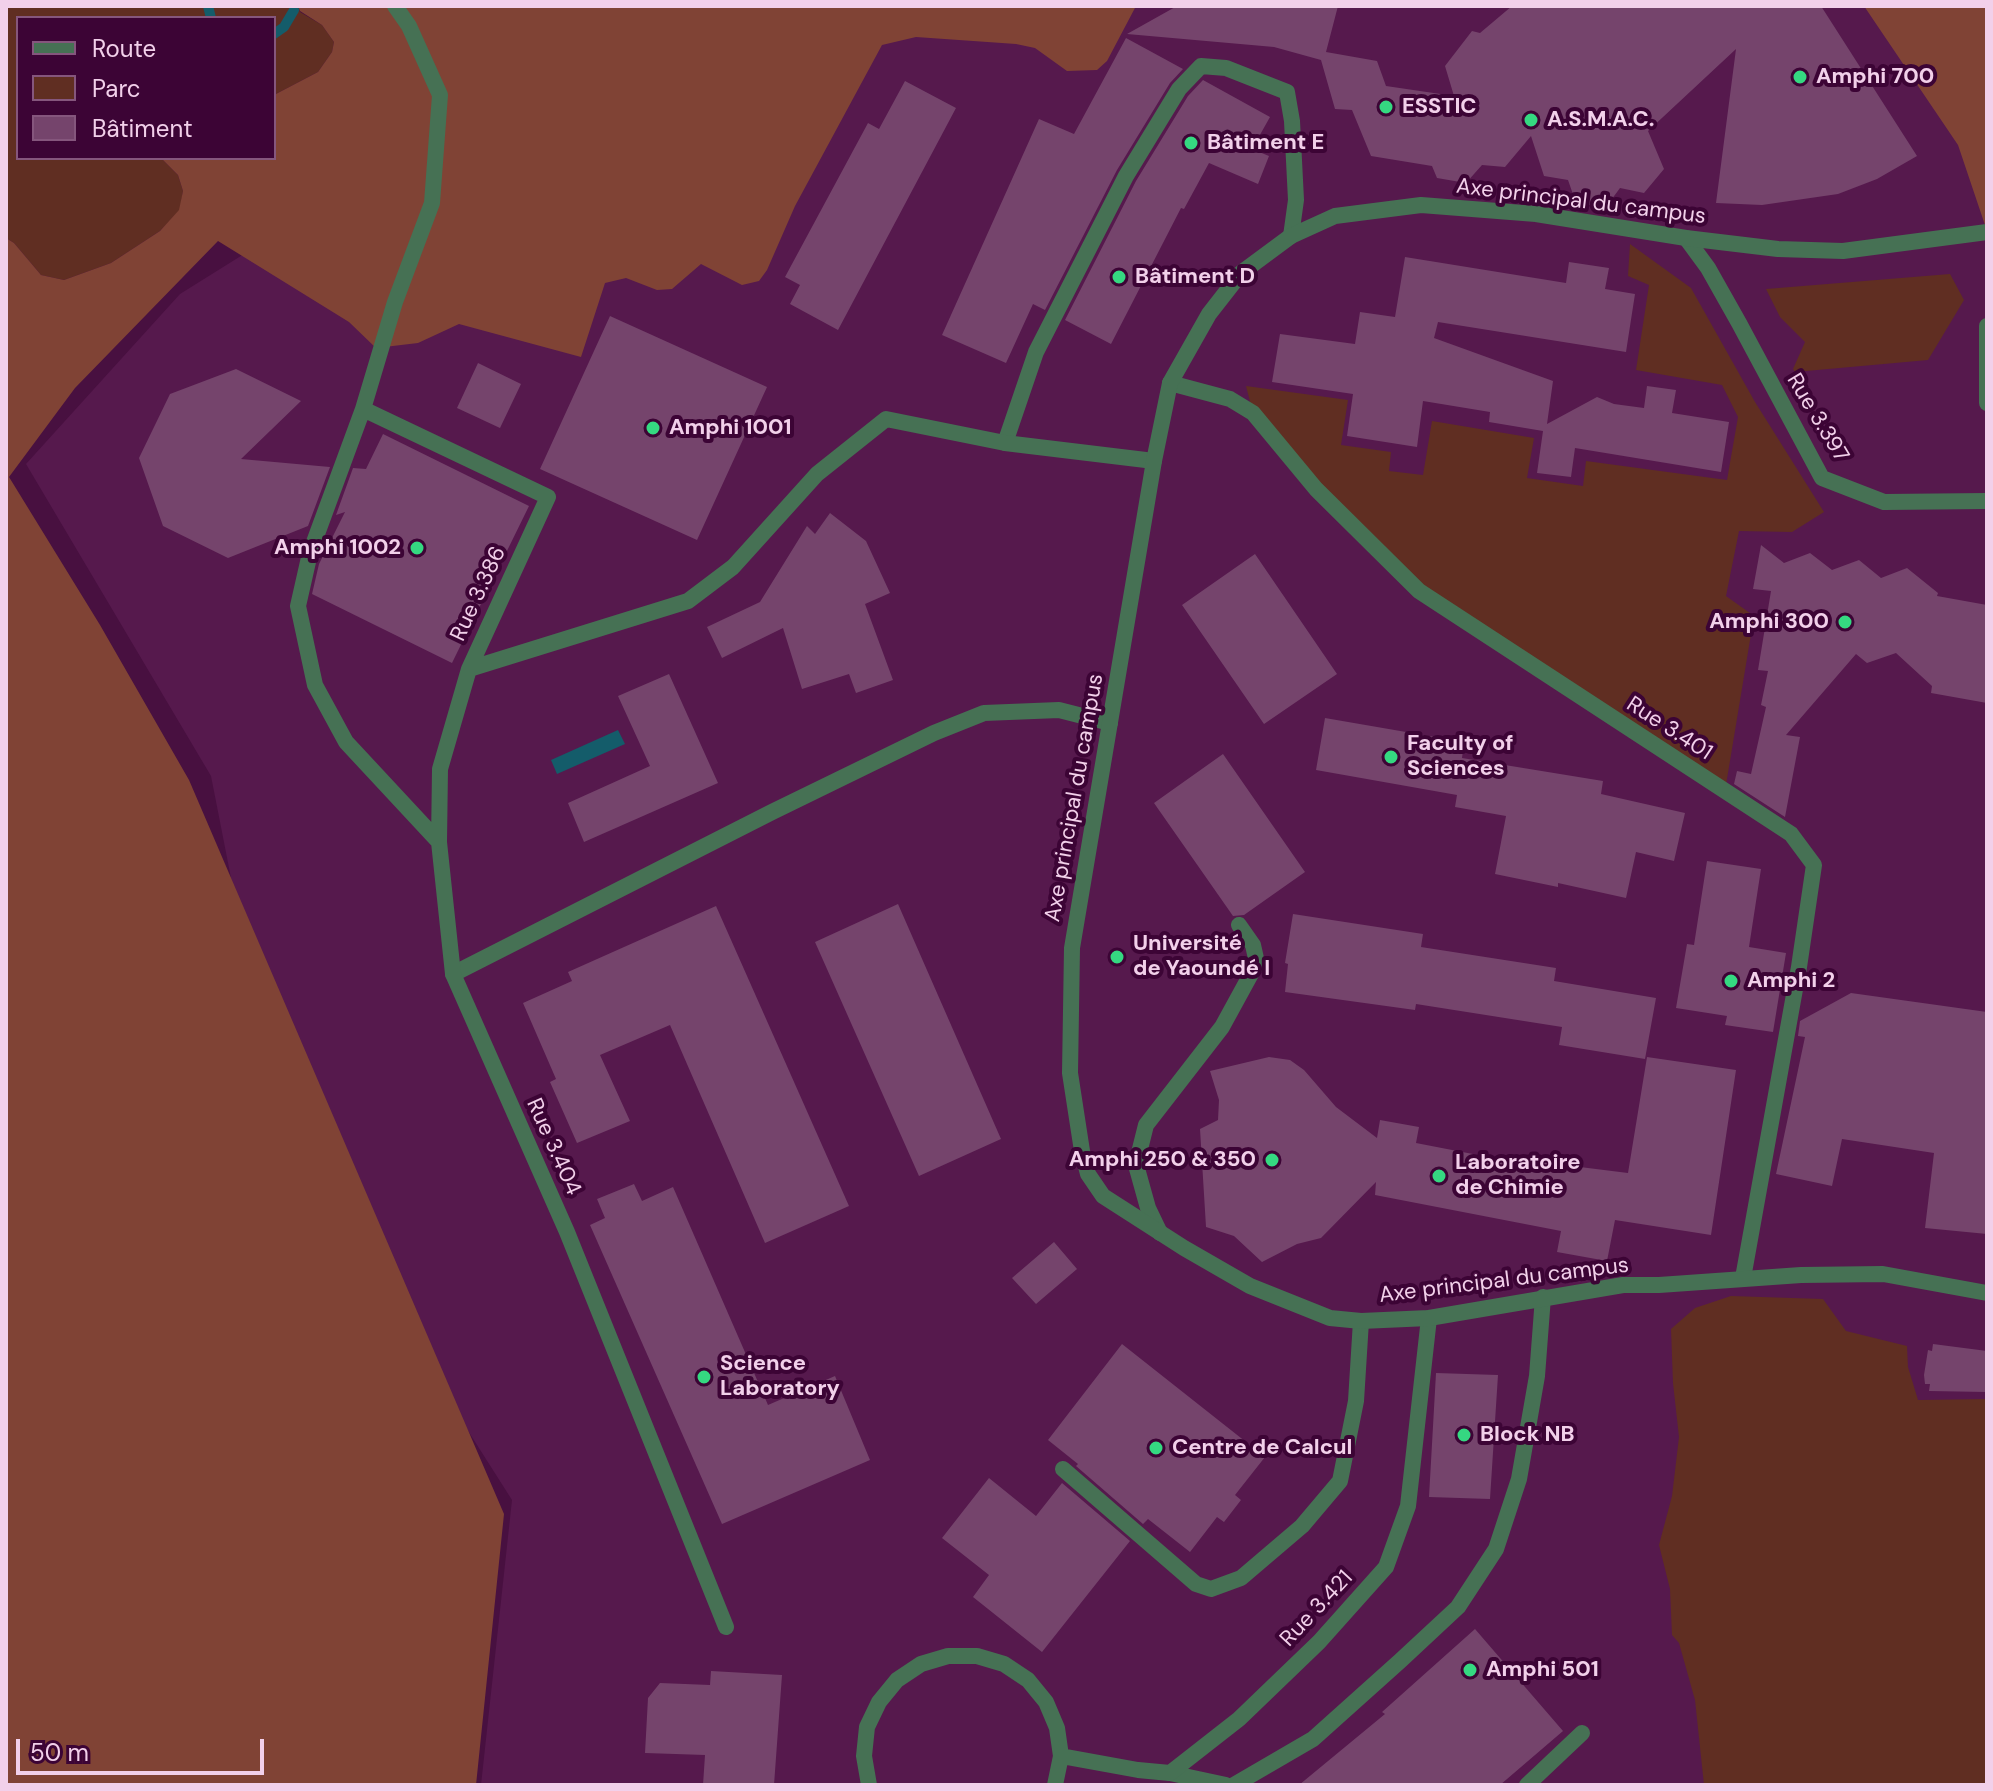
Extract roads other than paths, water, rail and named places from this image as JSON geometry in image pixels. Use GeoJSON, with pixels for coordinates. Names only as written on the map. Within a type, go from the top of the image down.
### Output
{"type":"FeatureCollection","features":[{"type":"Feature","properties":{"kind":"street"},"geometry":{"type":"LineString","coordinates":[[395,6],[409,26],[440,95],[432,203],[395,302],[363,409],[310,553],[298,606],[315,685],[346,742],[439,842]]}},
{"type":"Feature","properties":{"kind":"street"},"geometry":{"type":"LineString","coordinates":[[1005,443],[1036,352],[1126,176],[1179,89],[1201,66],[1226,68],[1287,92],[1292,121],[1296,200],[1291,236]]}},
{"type":"Feature","properties":{"kind":"street","name":"Axe principal du campus"},"geometry":{"type":"LineString","coordinates":[[1987,232],[1843,251],[1778,249],[1536,214],[1421,205],[1335,216],[1291,236],[1241,273],[1209,314],[1170,383],[1154,461],[1072,948],[1070,1073],[1088,1174],[1103,1196],[1250,1286],[1330,1318],[1361,1321],[1429,1318],[1623,1285],[1743,1278],[1883,1274],[1987,1293]]}},
{"type":"Feature","properties":{"kind":"street","name":"Rue 3.397"},"geometry":{"type":"LineString","coordinates":[[1686,238],[1734,313],[1822,478],[1884,502],[1987,501]]}},
{"type":"Feature","properties":{"kind":"street"},"geometry":{"type":"LineString","coordinates":[[1987,326],[1987,403]]}},
{"type":"Feature","properties":{"kind":"street","name":"Rue 3.401"},"geometry":{"type":"LineString","coordinates":[[1170,383],[1230,399],[1253,413],[1316,489],[1419,591],[1791,834],[1814,865],[1799,967],[1743,1278]]}},
{"type":"Feature","properties":{"kind":"street","name":"Rue 3.386"},"geometry":{"type":"LineString","coordinates":[[363,409],[548,497],[469,669]]}},
{"type":"Feature","properties":{"kind":"street","name":"Rue 3.386"},"geometry":{"type":"LineString","coordinates":[[469,669],[688,601],[733,567],[817,474],[886,419],[1005,443],[1154,461]]}},
{"type":"Feature","properties":{"kind":"street","name":"Rue 3.404"},"geometry":{"type":"LineString","coordinates":[[469,669],[440,769],[439,842],[453,974],[567,1232],[726,1627]]}},
{"type":"Feature","properties":{"kind":"street"},"geometry":{"type":"LineString","coordinates":[[453,974],[772,812],[934,733],[984,713],[1059,710],[1110,723]]}},
{"type":"Feature","properties":{"kind":"street"},"geometry":{"type":"LineString","coordinates":[[1160,1233],[1148,1208],[1136,1165],[1146,1125],[1222,1027],[1257,963],[1253,945],[1239,925]]}},
{"type":"Feature","properties":{"kind":"street"},"geometry":{"type":"LineString","coordinates":[[1234,1785],[1313,1739],[1400,1661],[1458,1607],[1496,1549],[1519,1479],[1537,1376],[1543,1297]]}},
{"type":"Feature","properties":{"kind":"street","name":"Rue 3.421"},"geometry":{"type":"LineString","coordinates":[[1170,1773],[1239,1719],[1319,1642],[1386,1567],[1408,1506],[1429,1318]]}},
{"type":"Feature","properties":{"kind":"street"},"geometry":{"type":"LineString","coordinates":[[1063,1469],[1196,1584],[1211,1589],[1241,1578],[1302,1526],[1340,1481],[1356,1401],[1361,1321]]}},
{"type":"Feature","properties":{"kind":"street"},"geometry":{"type":"LineString","coordinates":[[869,1785],[865,1742],[867,1727],[879,1702],[897,1680],[921,1664],[948,1656],[977,1656],[991,1660],[1004,1664],[1028,1680],[1046,1702],[1057,1728],[1061,1756],[1055,1785]]}},
{"type":"Feature","properties":{"kind":"street"},"geometry":{"type":"LineString","coordinates":[[1527,1785],[1582,1733]]}},
{"type":"Feature","properties":{"kind":"street"},"geometry":{"type":"LineString","coordinates":[[1061,1756],[1226,1785]]}},
{"type":"Feature","properties":{"kind":"waterway"},"geometry":{"type":"LineString","coordinates":[[208,6],[210,16]]}},
{"type":"Feature","properties":{"kind":"waterway"},"geometry":{"type":"LineString","coordinates":[[276,33],[284,27],[294,10]]}},
{"type":"Feature","properties":{"kind":"place","name":"Amphi 700"},"geometry":{"type":"Point","coordinates":[1800,77]}},
{"type":"Feature","properties":{"kind":"place","name":"ESSTIC"},"geometry":{"type":"Point","coordinates":[1386,107]}},
{"type":"Feature","properties":{"kind":"place","name":"A.S.M.A.C."},"geometry":{"type":"Point","coordinates":[1531,120]}},
{"type":"Feature","properties":{"kind":"place","name":"Bâtiment E"},"geometry":{"type":"Point","coordinates":[1191,143]}},
{"type":"Feature","properties":{"kind":"place","name":"Bâtiment D"},"geometry":{"type":"Point","coordinates":[1119,277]}},
{"type":"Feature","properties":{"kind":"place","name":"Amphi 1001"},"geometry":{"type":"Point","coordinates":[653,428]}},
{"type":"Feature","properties":{"kind":"place","name":"Amphi 1002"},"geometry":{"type":"Point","coordinates":[417,548]}},
{"type":"Feature","properties":{"kind":"place","name":"Amphi 300"},"geometry":{"type":"Point","coordinates":[1845,622]}},
{"type":"Feature","properties":{"kind":"place","name":"Faculty of Sciences"},"geometry":{"type":"Point","coordinates":[1391,757]}},
{"type":"Feature","properties":{"kind":"place","name":"Université de Yaoundé I"},"geometry":{"type":"Point","coordinates":[1117,957]}},
{"type":"Feature","properties":{"kind":"place","name":"Amphi 2"},"geometry":{"type":"Point","coordinates":[1731,981]}},
{"type":"Feature","properties":{"kind":"place","name":"Amphi 250 & 350"},"geometry":{"type":"Point","coordinates":[1272,1160]}},
{"type":"Feature","properties":{"kind":"place","name":"Laboratoire de Chimie"},"geometry":{"type":"Point","coordinates":[1439,1176]}},
{"type":"Feature","properties":{"kind":"place","name":"Science Laboratory"},"geometry":{"type":"Point","coordinates":[704,1377]}},
{"type":"Feature","properties":{"kind":"place","name":"Block NB"},"geometry":{"type":"Point","coordinates":[1464,1435]}},
{"type":"Feature","properties":{"kind":"place","name":"Centre de Calcul"},"geometry":{"type":"Point","coordinates":[1156,1448]}},
{"type":"Feature","properties":{"kind":"place","name":"Amphi 501"},"geometry":{"type":"Point","coordinates":[1470,1670]}}]}
